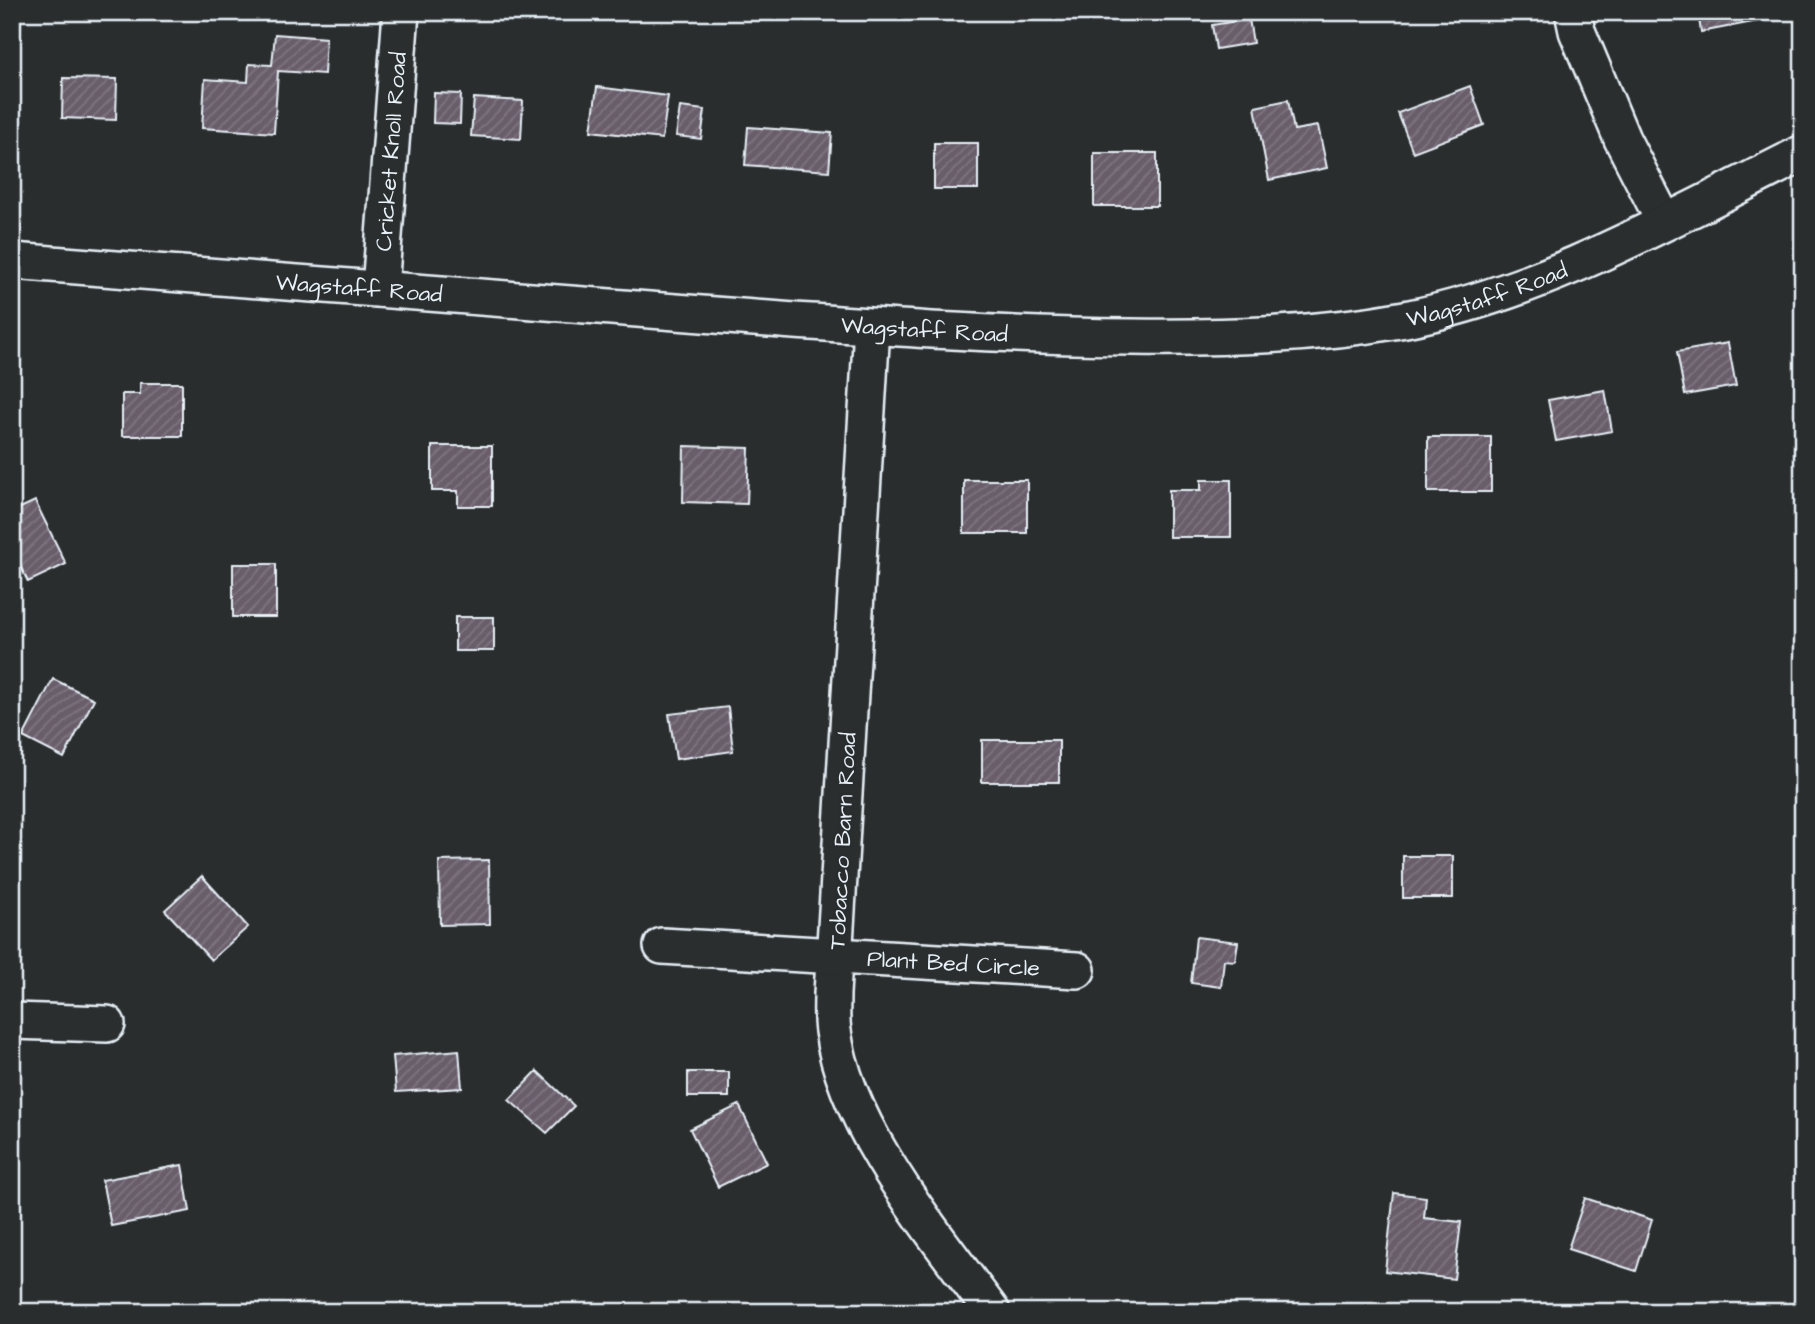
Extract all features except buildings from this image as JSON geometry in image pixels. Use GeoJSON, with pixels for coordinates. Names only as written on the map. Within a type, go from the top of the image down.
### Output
{"type":"FeatureCollection","features":[{"type":"Feature","properties":{"kind":"street","name":"Cricket Knoll Road"},"geometry":{"type":"LineString","coordinates":[[380,289],[401,12]]}},
{"type":"Feature","properties":{"kind":"street"},"geometry":{"type":"LineString","coordinates":[[1573,12],[1577,31],[1622,139],[1664,221]]}},
{"type":"Feature","properties":{"kind":"street","name":"Wagstaff Road"},"geometry":{"type":"LineString","coordinates":[[12,261],[872,327],[1070,336],[1248,337],[1334,330],[1408,318],[1475,301],[1567,267],[1803,153]]}},
{"type":"Feature","properties":{"kind":"street","name":"Tobacco Barn Road"},"geometry":{"type":"LineString","coordinates":[[872,327],[833,1031],[856,1106],[914,1206],[992,1312]]}},
{"type":"Feature","properties":{"kind":"street","name":"Plant Bed Circle"},"geometry":{"type":"LineString","coordinates":[[662,946],[1077,970]]}},
{"type":"Feature","properties":{"kind":"street"},"geometry":{"type":"LineString","coordinates":[[12,1021],[107,1024]]}}]}
